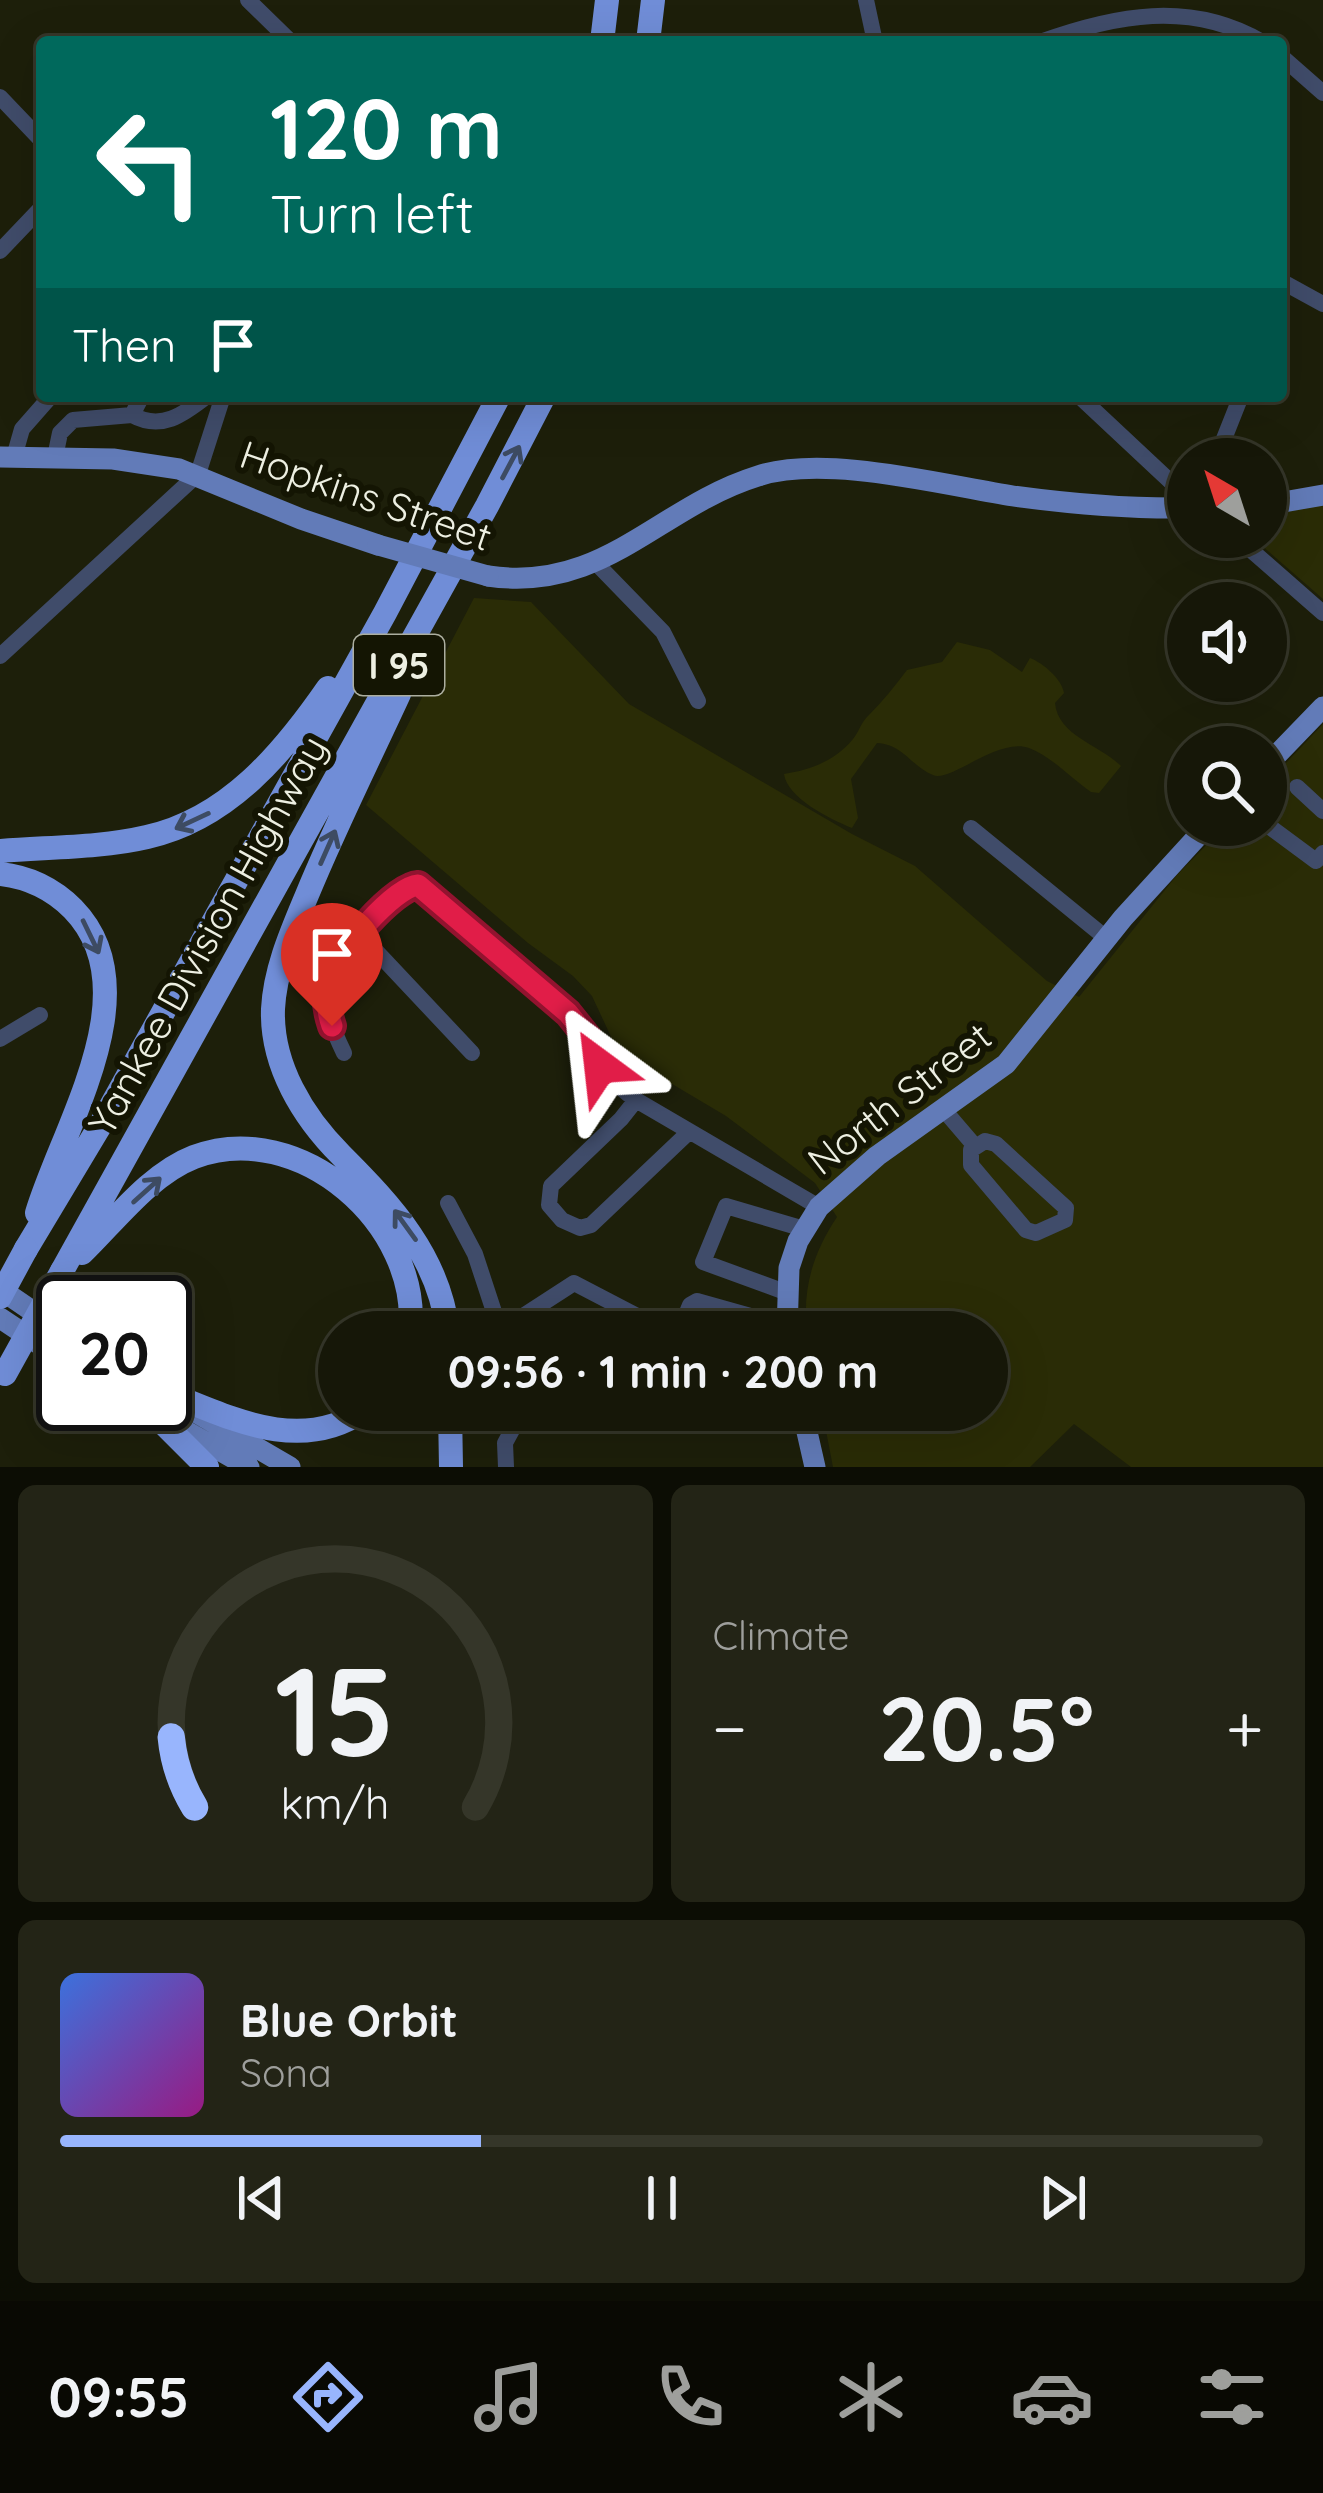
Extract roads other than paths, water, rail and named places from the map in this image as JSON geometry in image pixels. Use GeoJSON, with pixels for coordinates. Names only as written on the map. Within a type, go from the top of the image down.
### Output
{"type":"FeatureCollection","features":[{"type":"Feature","properties":{"kind":"highway"},"geometry":{"type":"LineString","coordinates":[[603,36],[607,0]]}},
{"type":"Feature","properties":{"kind":"highway"},"geometry":{"type":"LineString","coordinates":[[649,36],[653,0]]}},
{"type":"Feature","properties":{"kind":"highway","name":"Yankee Division Highway"},"geometry":{"type":"LineString","coordinates":[[0,1293],[101,1124],[445,503],[496,402]]}},
{"type":"Feature","properties":{"kind":"highway","name":"Yankee Division Highway"},"geometry":{"type":"LineString","coordinates":[[2,1381],[488,506],[541,402]]}},
{"type":"Feature","properties":{"kind":"highway"},"geometry":{"type":"LineString","coordinates":[[0,851],[145,838],[191,823],[223,805],[260,772],[307,717],[445,503]]}},
{"type":"Feature","properties":{"kind":"highway"},"geometry":{"type":"LineString","coordinates":[[443,1311],[436,1280],[410,1230],[334,1148],[294,1093],[279,1053],[273,1008],[280,966],[326,851],[488,506]]}},
{"type":"Feature","properties":{"kind":"highway"},"geometry":{"type":"LineString","coordinates":[[0,874],[37,883],[70,906],[92,935],[105,981],[99,1044],[50,1171],[26,1250]]}},
{"type":"Feature","properties":{"kind":"highway"},"geometry":{"type":"LineString","coordinates":[[62,1271],[178,1165],[217,1151],[261,1148],[305,1161],[363,1208],[402,1267],[412,1311]]}},
{"type":"Feature","properties":{"kind":"highway"},"geometry":{"type":"LineString","coordinates":[[192,1410],[275,1431],[318,1429]]}},
{"type":"Feature","properties":{"kind":"highway"},"geometry":{"type":"LineString","coordinates":[[179,1431],[206,1467]]}},
{"type":"Feature","properties":{"kind":"highway"},"geometry":{"type":"LineString","coordinates":[[450,1431],[451,1467]]}},
{"type":"Feature","properties":{"kind":"main road","name":"Hopkins Street"},"geometry":{"type":"LineString","coordinates":[[7,457],[135,461],[198,475],[301,519],[378,545],[488,576],[544,579],[595,562],[736,484],[785,470],[861,472],[1123,508],[1167,508]]}},
{"type":"Feature","properties":{"kind":"main road"},"geometry":{"type":"LineString","coordinates":[[1287,502],[1323,495]]}},
{"type":"Feature","properties":{"kind":"main road"},"geometry":{"type":"LineString","coordinates":[[1287,744],[1323,707]]}},
{"type":"Feature","properties":{"kind":"main road","name":"North Street"},"geometry":{"type":"LineString","coordinates":[[786,1311],[793,1255],[819,1207],[877,1156],[1006,1064],[1106,938],[1189,846]]}},
{"type":"Feature","properties":{"kind":"main road"},"geometry":{"type":"LineString","coordinates":[[0,1293],[36,1315]]}},
{"type":"Feature","properties":{"kind":"main road"},"geometry":{"type":"LineString","coordinates":[[0,1318],[36,1342]]}},
{"type":"Feature","properties":{"kind":"main road"},"geometry":{"type":"LineString","coordinates":[[192,1418],[290,1467]]}},
{"type":"Feature","properties":{"kind":"main road"},"geometry":{"type":"LineString","coordinates":[[192,1426],[249,1467]]}},
{"type":"Feature","properties":{"kind":"main road"},"geometry":{"type":"LineString","coordinates":[[806,1431],[814,1467]]}},
{"type":"Feature","properties":{"kind":"street"},"geometry":{"type":"LineString","coordinates":[[248,0],[285,36]]}},
{"type":"Feature","properties":{"kind":"street"},"geometry":{"type":"LineString","coordinates":[[866,0],[874,36]]}},
{"type":"Feature","properties":{"kind":"street"},"geometry":{"type":"LineString","coordinates":[[1059,36],[1116,18],[1158,13],[1222,22],[1250,36]]}},
{"type":"Feature","properties":{"kind":"street"},"geometry":{"type":"LineString","coordinates":[[1287,61],[1323,93]]}},
{"type":"Feature","properties":{"kind":"street"},"geometry":{"type":"LineString","coordinates":[[0,97],[36,136]]}},
{"type":"Feature","properties":{"kind":"street"},"geometry":{"type":"LineString","coordinates":[[0,251],[36,213]]}},
{"type":"Feature","properties":{"kind":"street"},"geometry":{"type":"LineString","coordinates":[[1287,290],[1323,304]]}},
{"type":"Feature","properties":{"kind":"street"},"geometry":{"type":"LineString","coordinates":[[7,457],[22,429],[46,402]]}},
{"type":"Feature","properties":{"kind":"street"},"geometry":{"type":"LineString","coordinates":[[132,415],[139,402]]}},
{"type":"Feature","properties":{"kind":"street"},"geometry":{"type":"LineString","coordinates":[[55,457],[61,433],[73,420],[132,415],[148,424],[166,422],[198,402]]}},
{"type":"Feature","properties":{"kind":"street"},"geometry":{"type":"LineString","coordinates":[[0,656],[198,475],[222,402]]}},
{"type":"Feature","properties":{"kind":"street"},"geometry":{"type":"LineString","coordinates":[[1084,402],[1167,479]]}},
{"type":"Feature","properties":{"kind":"street"},"geometry":{"type":"LineString","coordinates":[[1224,438],[1239,402]]}},
{"type":"Feature","properties":{"kind":"street"},"geometry":{"type":"LineString","coordinates":[[1261,558],[1323,614]]}},
{"type":"Feature","properties":{"kind":"street"},"geometry":{"type":"LineString","coordinates":[[595,562],[663,632],[698,701]]}},
{"type":"Feature","properties":{"kind":"street"},"geometry":{"type":"LineString","coordinates":[[1297,787],[1323,811]]}},
{"type":"Feature","properties":{"kind":"street"},"geometry":{"type":"LineString","coordinates":[[970,828],[1106,938]]}},
{"type":"Feature","properties":{"kind":"street"},"geometry":{"type":"LineString","coordinates":[[1287,840],[1316,861],[1323,854]]}},
{"type":"Feature","properties":{"kind":"street"},"geometry":{"type":"LineString","coordinates":[[344,1053],[327,1010],[327,988],[339,958],[399,892],[418,885],[568,1013],[588,1038],[608,1079],[819,1207]]}},
{"type":"Feature","properties":{"kind":"street"},"geometry":{"type":"LineString","coordinates":[[360,934],[472,1053]]}},
{"type":"Feature","properties":{"kind":"street"},"geometry":{"type":"LineString","coordinates":[[0,1039],[40,1015]]}},
{"type":"Feature","properties":{"kind":"street"},"geometry":{"type":"LineString","coordinates":[[636,1100],[551,1186],[549,1205],[571,1226],[586,1228],[600,1218],[689,1132]]}},
{"type":"Feature","properties":{"kind":"street"},"geometry":{"type":"LineString","coordinates":[[944,1110],[974,1145]]}},
{"type":"Feature","properties":{"kind":"street"},"geometry":{"type":"LineString","coordinates":[[996,1144],[1066,1208],[1066,1219],[1036,1233],[1027,1232],[971,1165],[974,1145],[996,1144]]}},
{"type":"Feature","properties":{"kind":"street"},"geometry":{"type":"LineString","coordinates":[[448,1203],[475,1254],[492,1311]]}},
{"type":"Feature","properties":{"kind":"street"},"geometry":{"type":"LineString","coordinates":[[785,1292],[703,1262],[725,1206],[731,1204],[804,1229]]}},
{"type":"Feature","properties":{"kind":"street"},"geometry":{"type":"LineString","coordinates":[[529,1311],[568,1283],[629,1311]]}},
{"type":"Feature","properties":{"kind":"street"},"geometry":{"type":"LineString","coordinates":[[687,1311],[697,1301],[733,1311]]}},
{"type":"Feature","properties":{"kind":"street"},"geometry":{"type":"LineString","coordinates":[[506,1467],[505,1444],[512,1431]]}}]}
